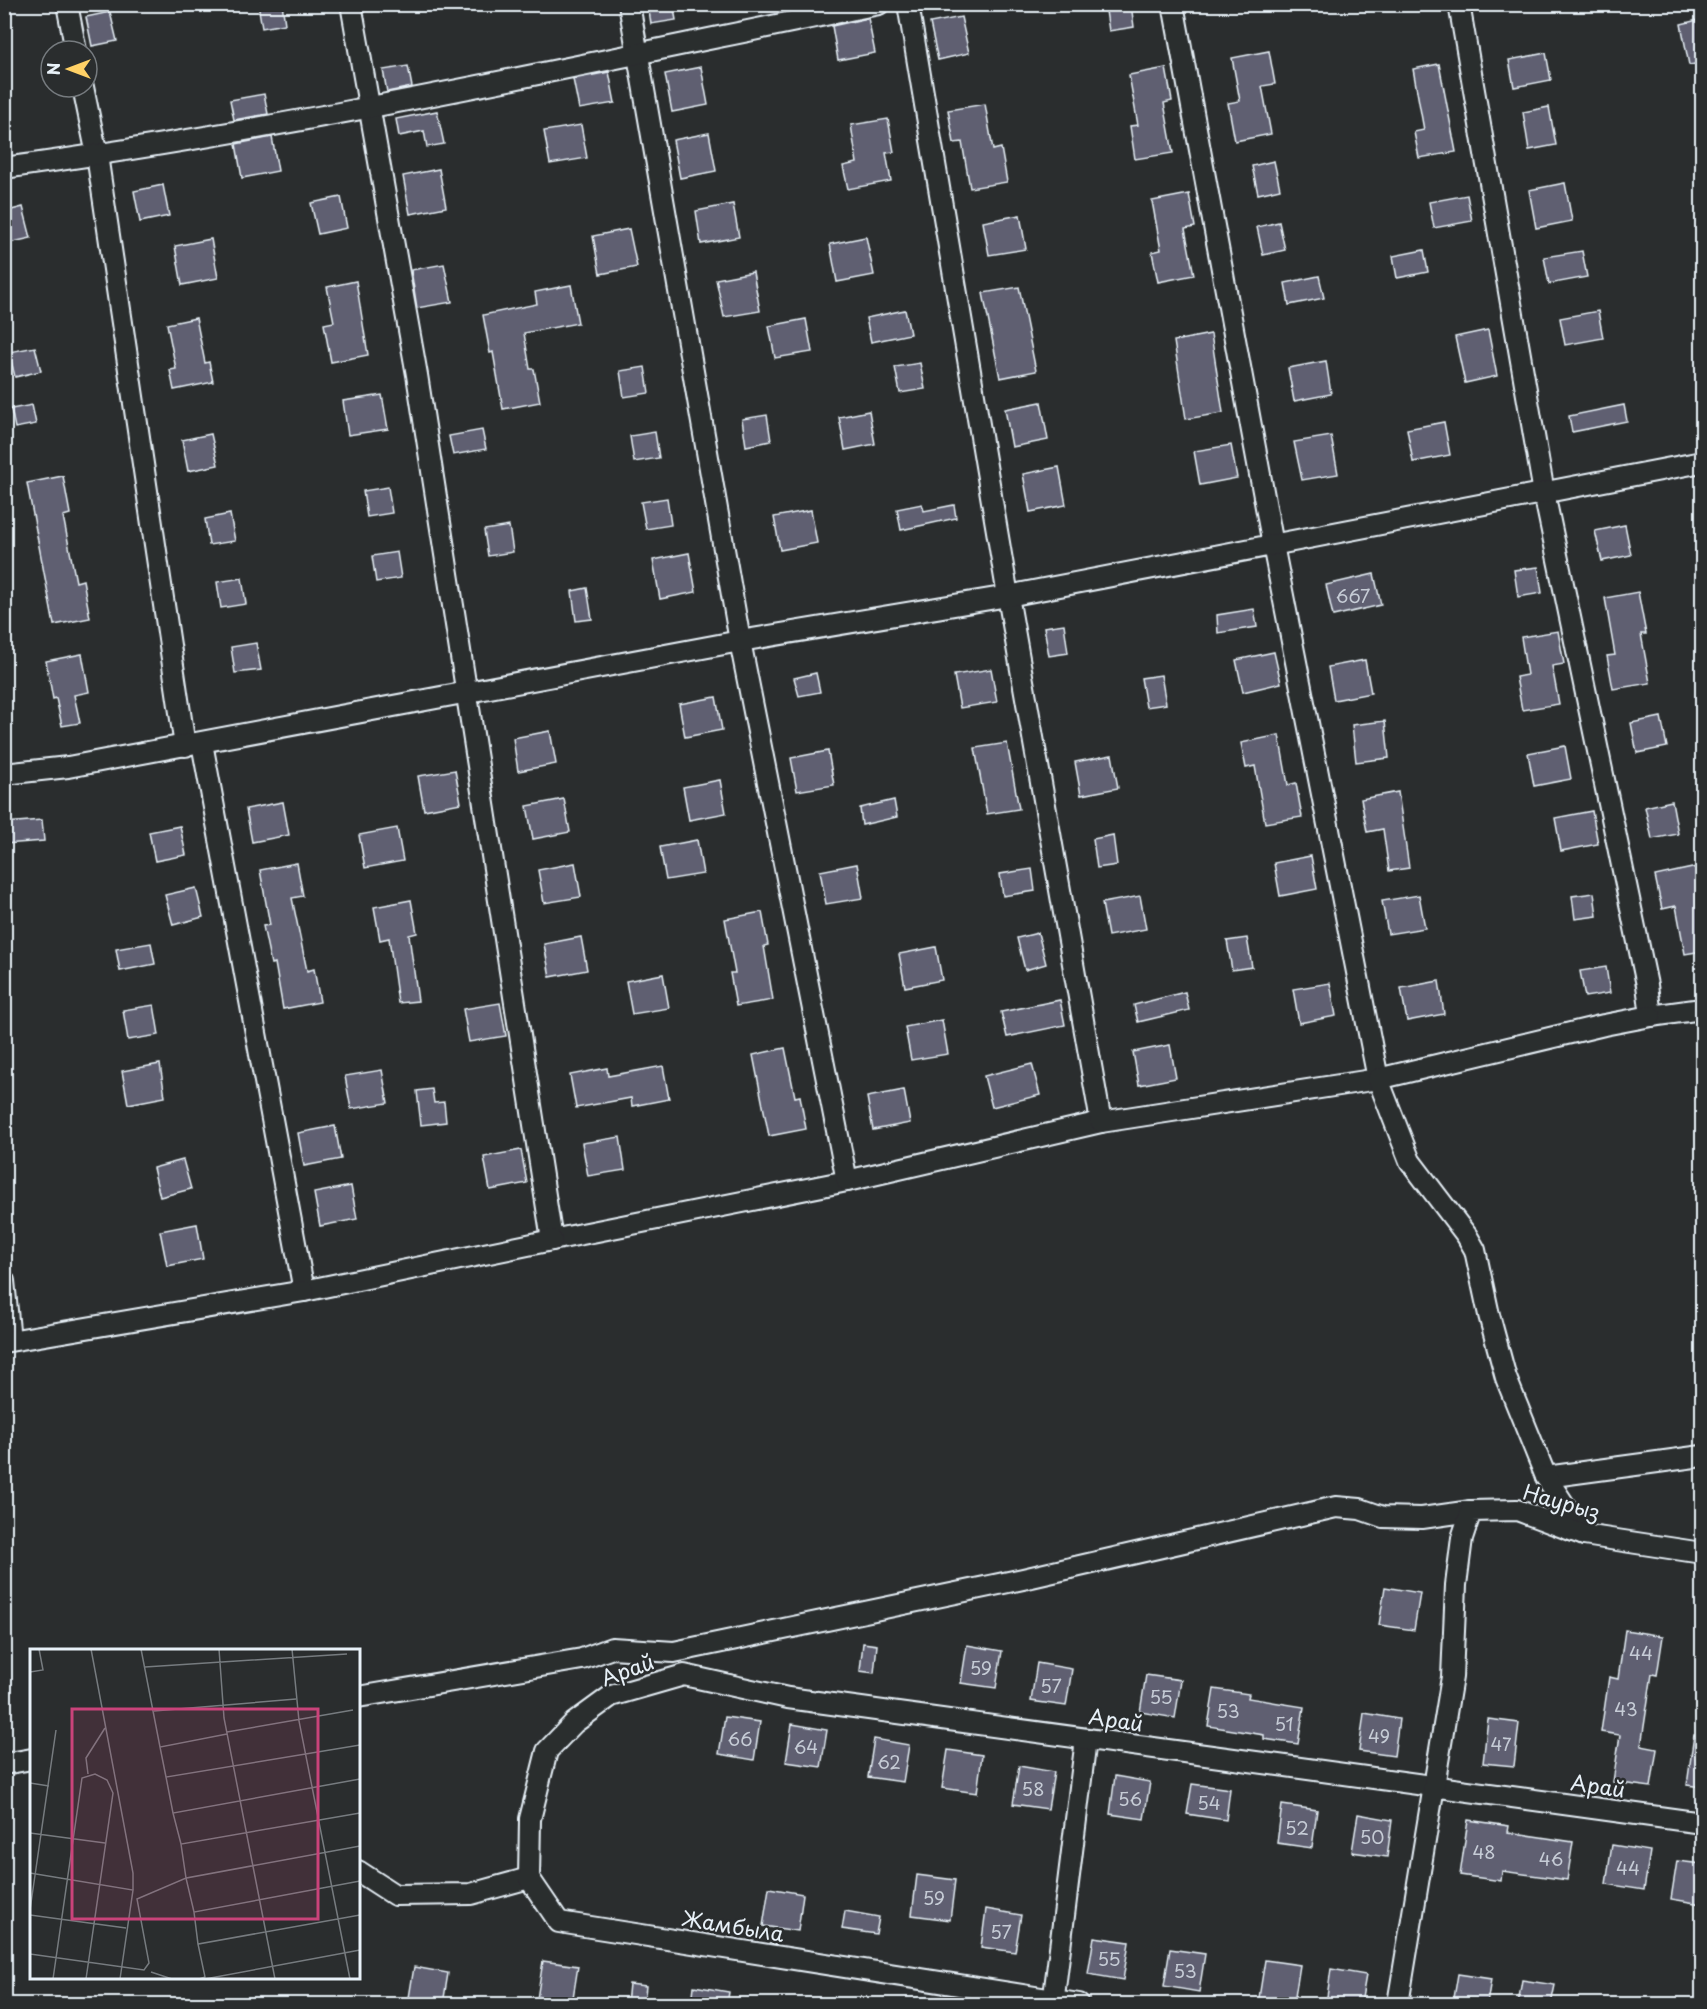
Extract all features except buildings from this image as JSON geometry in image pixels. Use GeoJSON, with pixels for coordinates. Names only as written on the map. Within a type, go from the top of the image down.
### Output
{"type":"FeatureCollection","features":[{"type":"Feature","properties":{"kind":"street"},"geometry":{"type":"LineString","coordinates":[[67,4],[74,39]]}},
{"type":"Feature","properties":{"kind":"street"},"geometry":{"type":"LineString","coordinates":[[351,4],[417,375],[552,1240]]}},
{"type":"Feature","properties":{"kind":"street"},"geometry":{"type":"LineString","coordinates":[[629,4],[740,641],[847,1182]]}},
{"type":"Feature","properties":{"kind":"street"},"geometry":{"type":"LineString","coordinates":[[4,168],[97,155],[369,107],[879,4]]}},
{"type":"Feature","properties":{"kind":"street"},"geometry":{"type":"LineString","coordinates":[[908,4],[1008,596],[1101,1122]]}},
{"type":"Feature","properties":{"kind":"street"},"geometry":{"type":"LineString","coordinates":[[1173,4],[1273,545],[1378,1079],[1410,1161],[1475,1250],[1506,1378],[1546,1477],[1584,1535]]}},
{"type":"Feature","properties":{"kind":"street"},"geometry":{"type":"LineString","coordinates":[[1459,4],[1544,493],[1647,985],[1651,1016]]}},
{"type":"Feature","properties":{"kind":"street"},"geometry":{"type":"LineString","coordinates":[[85,99],[97,155],[193,744],[304,1291]]}},
{"type":"Feature","properties":{"kind":"street"},"geometry":{"type":"LineString","coordinates":[[4,774],[68,767],[740,641],[1008,596],[1702,462]]}},
{"type":"Feature","properties":{"kind":"street"},"geometry":{"type":"LineString","coordinates":[[4,1281],[7,1341],[304,1291],[847,1182],[1101,1122],[1378,1079],[1604,1025],[1702,1009]]}},
{"type":"Feature","properties":{"kind":"street"},"geometry":{"type":"LineString","coordinates":[[1546,1477],[1702,1456]]}},
{"type":"Feature","properties":{"kind":"street","name":"Наурыз"},"geometry":{"type":"LineString","coordinates":[[360,1697],[582,1659],[612,1648],[674,1652],[1023,1579],[1336,1507],[1360,1509],[1383,1517],[1422,1518],[1471,1511],[1517,1510],[1584,1535],[1702,1553]]}},
{"type":"Feature","properties":{"kind":"street"},"geometry":{"type":"LineString","coordinates":[[1398,2004],[1452,1677],[1456,1585],[1462,1538],[1471,1511]]}},
{"type":"Feature","properties":{"kind":"street","name":"Арай"},"geometry":{"type":"LineString","coordinates":[[529,1878],[530,1819],[547,1751],[574,1723],[611,1696],[684,1675],[788,1698],[1702,1823]]}},
{"type":"Feature","properties":{"kind":"street"},"geometry":{"type":"LineString","coordinates":[[1053,2003],[1086,1739]]}},
{"type":"Feature","properties":{"kind":"street"},"geometry":{"type":"LineString","coordinates":[[4,1764],[30,1759]]}},
{"type":"Feature","properties":{"kind":"street"},"geometry":{"type":"LineString","coordinates":[[360,1872],[395,1895],[471,1894],[529,1878]]}},
{"type":"Feature","properties":{"kind":"street","name":"Жамбыла"},"geometry":{"type":"LineString","coordinates":[[529,1878],[559,1922],[1053,2003],[1079,2004]]}}]}
